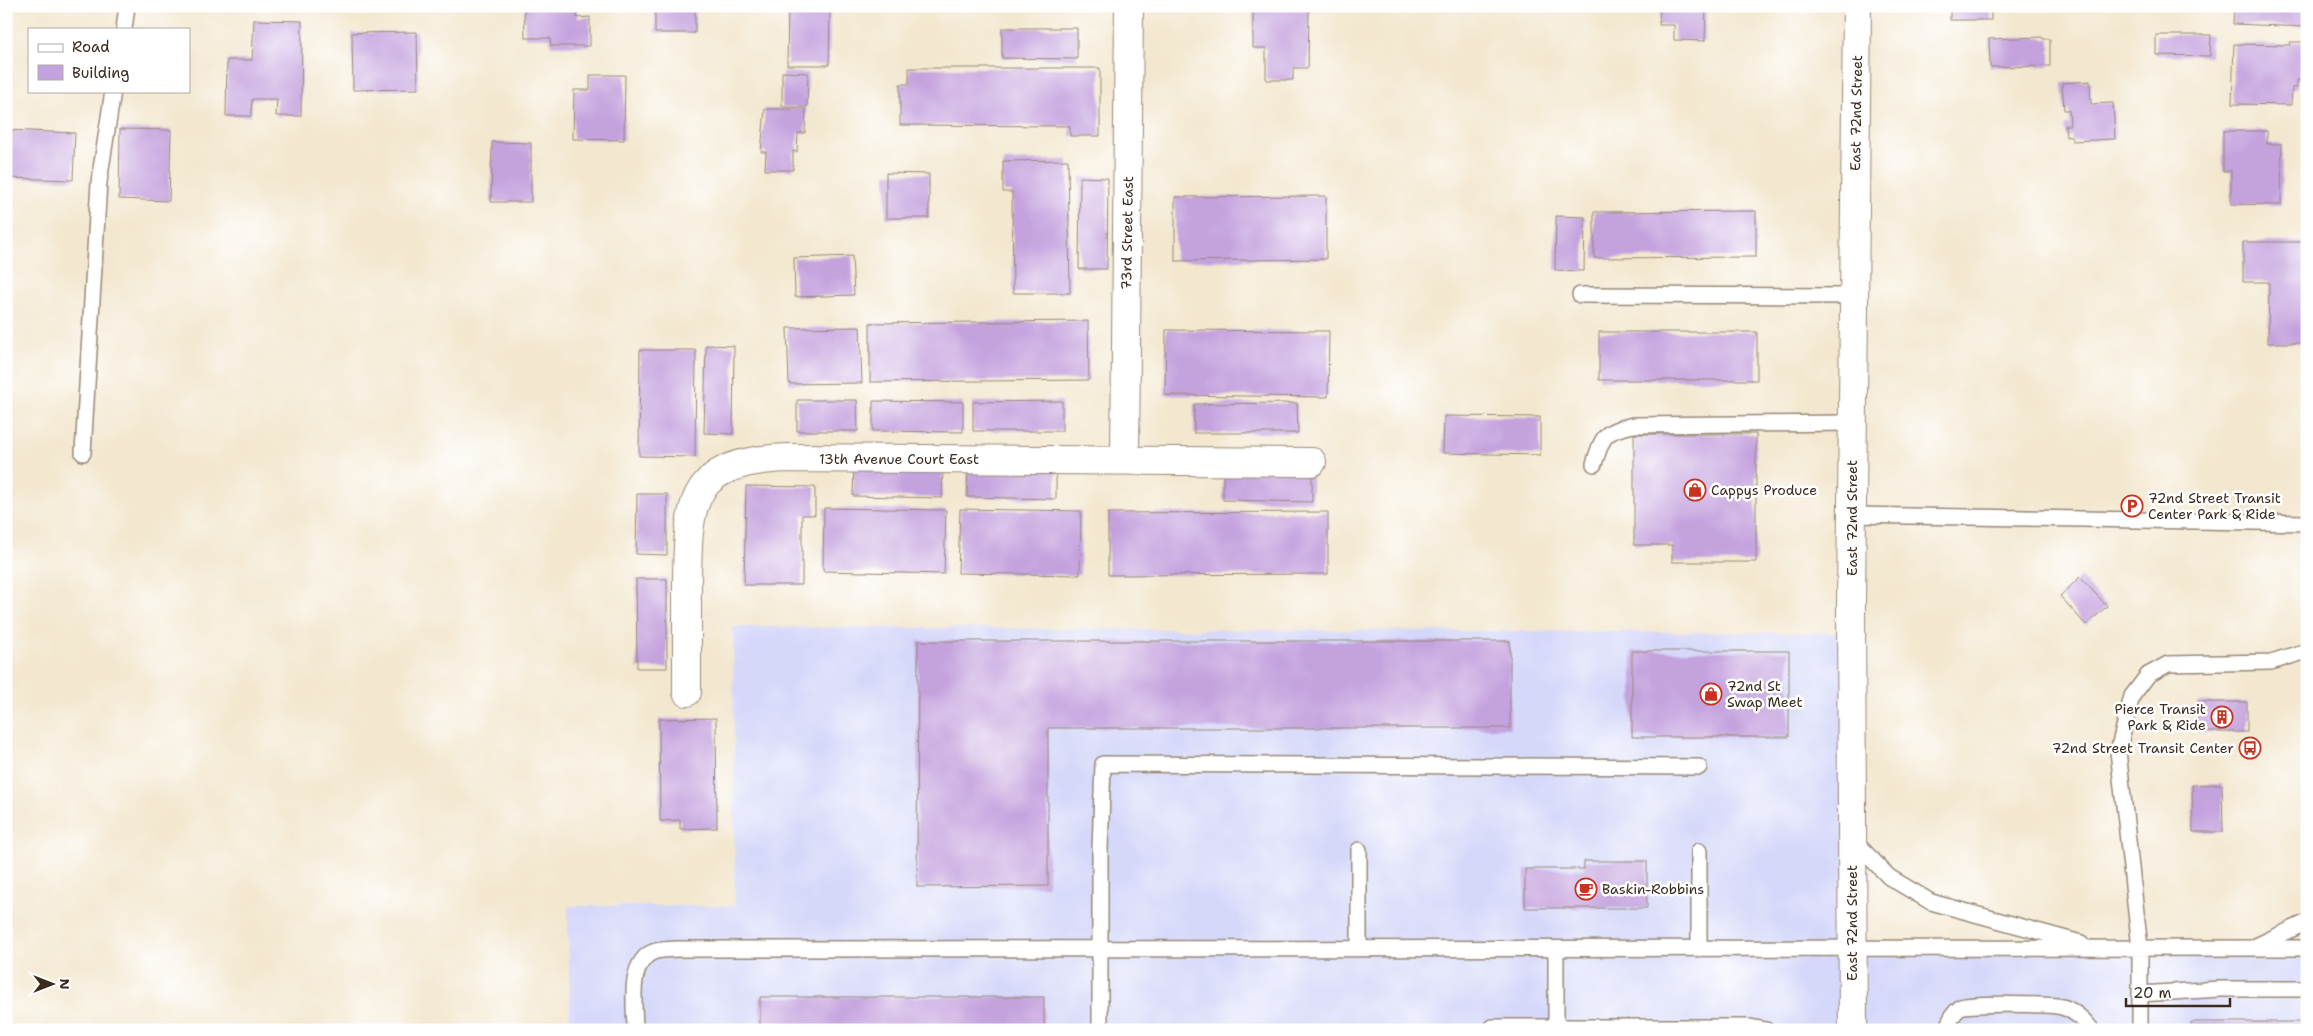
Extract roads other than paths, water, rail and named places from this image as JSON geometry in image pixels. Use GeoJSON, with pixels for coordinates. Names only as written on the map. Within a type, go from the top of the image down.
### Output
{"type":"FeatureCollection","features":[{"type":"Feature","properties":{"kind":"street","name":"73rd Street East"},"geometry":{"type":"LineString","coordinates":[[1125,460],[1129,6]]}},
{"type":"Feature","properties":{"kind":"street","name":"East 72nd Street"},"geometry":{"type":"LineString","coordinates":[[1853,1030],[1852,515],[1857,6]]}},
{"type":"Feature","properties":{"kind":"street","name":"13th Avenue Court East"},"geometry":{"type":"LineString","coordinates":[[686,692],[690,516],[704,486],[723,471],[757,460],[787,458],[1312,462]]}},
{"type":"Feature","properties":{"kind":"lane"},"geometry":{"type":"LineString","coordinates":[[124,28],[127,6]]}},
{"type":"Feature","properties":{"kind":"lane"},"geometry":{"type":"LineString","coordinates":[[83,453],[99,182],[114,92]]}},
{"type":"Feature","properties":{"kind":"lane"},"geometry":{"type":"LineString","coordinates":[[1580,295],[1854,296]]}},
{"type":"Feature","properties":{"kind":"lane"},"geometry":{"type":"LineString","coordinates":[[1594,464],[1601,441],[1613,429],[1634,425],[1853,423]]}},
{"type":"Feature","properties":{"kind":"lane"},"geometry":{"type":"LineString","coordinates":[[1852,515],[2307,523]]}},
{"type":"Feature","properties":{"kind":"lane"},"geometry":{"type":"LineString","coordinates":[[2140,1030],[2140,948],[2118,751],[2132,696],[2148,675],[2168,664],[2270,662],[2307,651]]}},
{"type":"Feature","properties":{"kind":"lane"},"geometry":{"type":"LineString","coordinates":[[1100,1030],[1100,849],[1103,764],[1699,767]]}},
{"type":"Feature","properties":{"kind":"lane"},"geometry":{"type":"LineString","coordinates":[[1852,839],[1889,877],[1931,902],[2099,948]]}},
{"type":"Feature","properties":{"kind":"lane"},"geometry":{"type":"LineString","coordinates":[[1359,850],[1359,949]]}},
{"type":"Feature","properties":{"kind":"lane"},"geometry":{"type":"LineString","coordinates":[[1699,851],[1699,948]]}},
{"type":"Feature","properties":{"kind":"lane"},"geometry":{"type":"LineString","coordinates":[[2251,948],[2307,922]]}},
{"type":"Feature","properties":{"kind":"lane"},"geometry":{"type":"LineString","coordinates":[[1555,1029],[1556,948]]}},
{"type":"Feature","properties":{"kind":"lane"},"geometry":{"type":"LineString","coordinates":[[635,1030],[638,969],[646,956],[659,951],[677,949],[2307,948]]}},
{"type":"Feature","properties":{"kind":"lane"},"geometry":{"type":"LineString","coordinates":[[2140,994],[2220,989],[2307,989]]}},
{"type":"Feature","properties":{"kind":"lane"},"geometry":{"type":"LineString","coordinates":[[1947,1030],[1950,1018],[1962,1007],[1977,1004],[2062,1007],[2081,1017],[2092,1030]]}},
{"type":"Feature","properties":{"kind":"lane"},"geometry":{"type":"LineString","coordinates":[[1492,1030],[1493,1027],[1555,1029],[1750,1027],[1766,1030]]}},
{"type":"Feature","properties":{"kind":"place","name":"Cappys Produce"},"geometry":{"type":"Point","coordinates":[1695,490]}},
{"type":"Feature","properties":{"kind":"place","name":"72nd Street Transit Center Park & Ride"},"geometry":{"type":"Point","coordinates":[2132,506]}},
{"type":"Feature","properties":{"kind":"place","name":"72nd St Swap Meet"},"geometry":{"type":"Point","coordinates":[1711,694]}},
{"type":"Feature","properties":{"kind":"place","name":"Pierce Transit Park & Ride"},"geometry":{"type":"Point","coordinates":[2222,717]}},
{"type":"Feature","properties":{"kind":"place","name":"72nd Street Transit Center"},"geometry":{"type":"Point","coordinates":[2250,748]}},
{"type":"Feature","properties":{"kind":"place","name":"Baskin-Robbins"},"geometry":{"type":"Point","coordinates":[1586,889]}}]}
